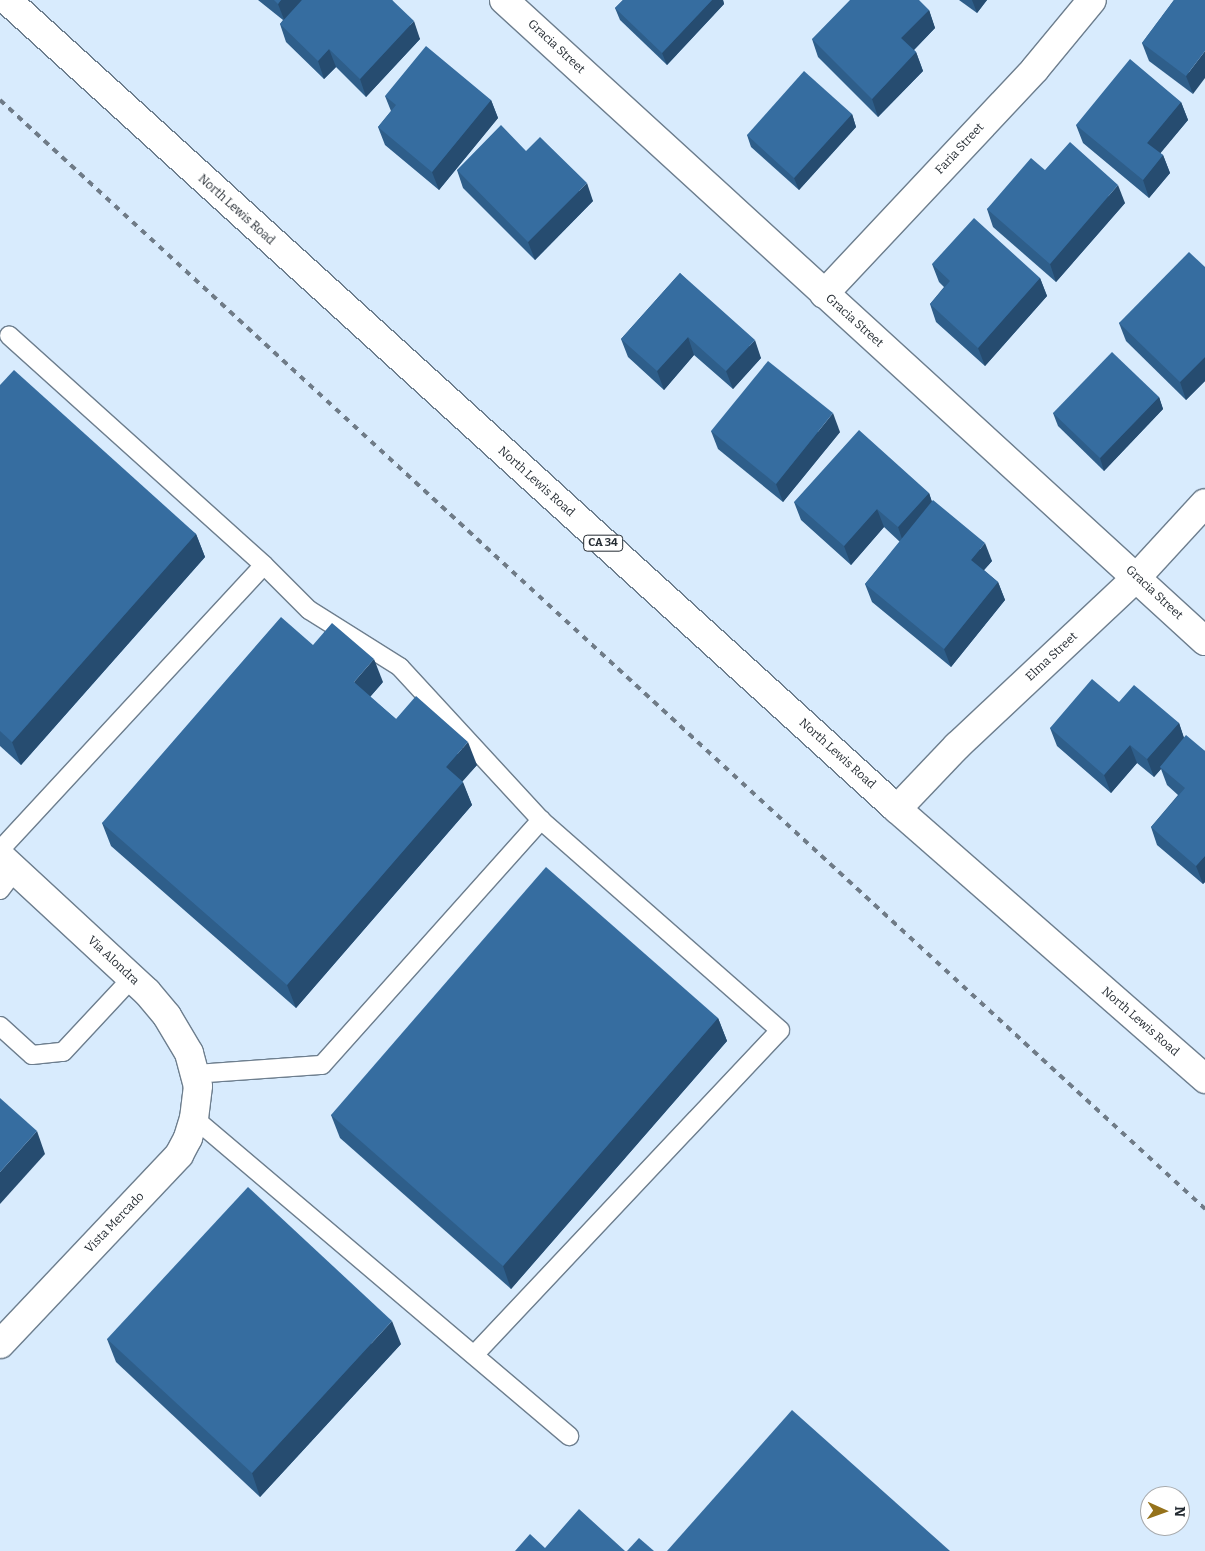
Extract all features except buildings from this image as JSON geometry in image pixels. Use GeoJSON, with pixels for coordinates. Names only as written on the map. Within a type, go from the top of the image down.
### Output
{"type":"FeatureCollection","features":[{"type":"Feature","properties":{"kind":"street","name":"North Lewis Road"},"geometry":{"type":"LineString","coordinates":[[7,0],[897,809],[1205,1080]]}},
{"type":"Feature","properties":{"kind":"street","name":"Faria Street"},"geometry":{"type":"LineString","coordinates":[[824,294],[1036,69],[1092,0]]}},
{"type":"Feature","properties":{"kind":"street","name":"Gracia Street"},"geometry":{"type":"LineString","coordinates":[[512,3],[824,294],[1205,641]]}},
{"type":"Feature","properties":{"kind":"street","name":"Elma Street"},"geometry":{"type":"LineString","coordinates":[[897,809],[957,746],[1136,577],[1205,503]]}},
{"type":"Feature","properties":{"kind":"street","name":"Via Alondra"},"geometry":{"type":"LineString","coordinates":[[4,866],[132,978],[167,1016],[189,1053],[196,1080]]}},
{"type":"Feature","properties":{"kind":"street","name":"Vista Mercado"},"geometry":{"type":"LineString","coordinates":[[0,1344],[179,1155],[188,1138],[194,1118],[196,1080]]}},
{"type":"Feature","properties":{"kind":"lane"},"geometry":{"type":"LineString","coordinates":[[3,335],[264,565],[310,610],[400,667],[541,820],[780,1030],[474,1355]]}},
{"type":"Feature","properties":{"kind":"lane"},"geometry":{"type":"LineString","coordinates":[[4,866],[264,565]]}},
{"type":"Feature","properties":{"kind":"lane"},"geometry":{"type":"LineString","coordinates":[[196,1080],[322,1065],[541,820]]}},
{"type":"Feature","properties":{"kind":"lane"},"geometry":{"type":"LineString","coordinates":[[0,1026],[32,1054],[64,1052],[132,978]]}},
{"type":"Feature","properties":{"kind":"lane"},"geometry":{"type":"LineString","coordinates":[[194,1118],[569,1436]]}},
{"type":"Feature","properties":{"kind":"railway"},"geometry":{"type":"LineString","coordinates":[[0,100],[1205,1209]]}}]}
